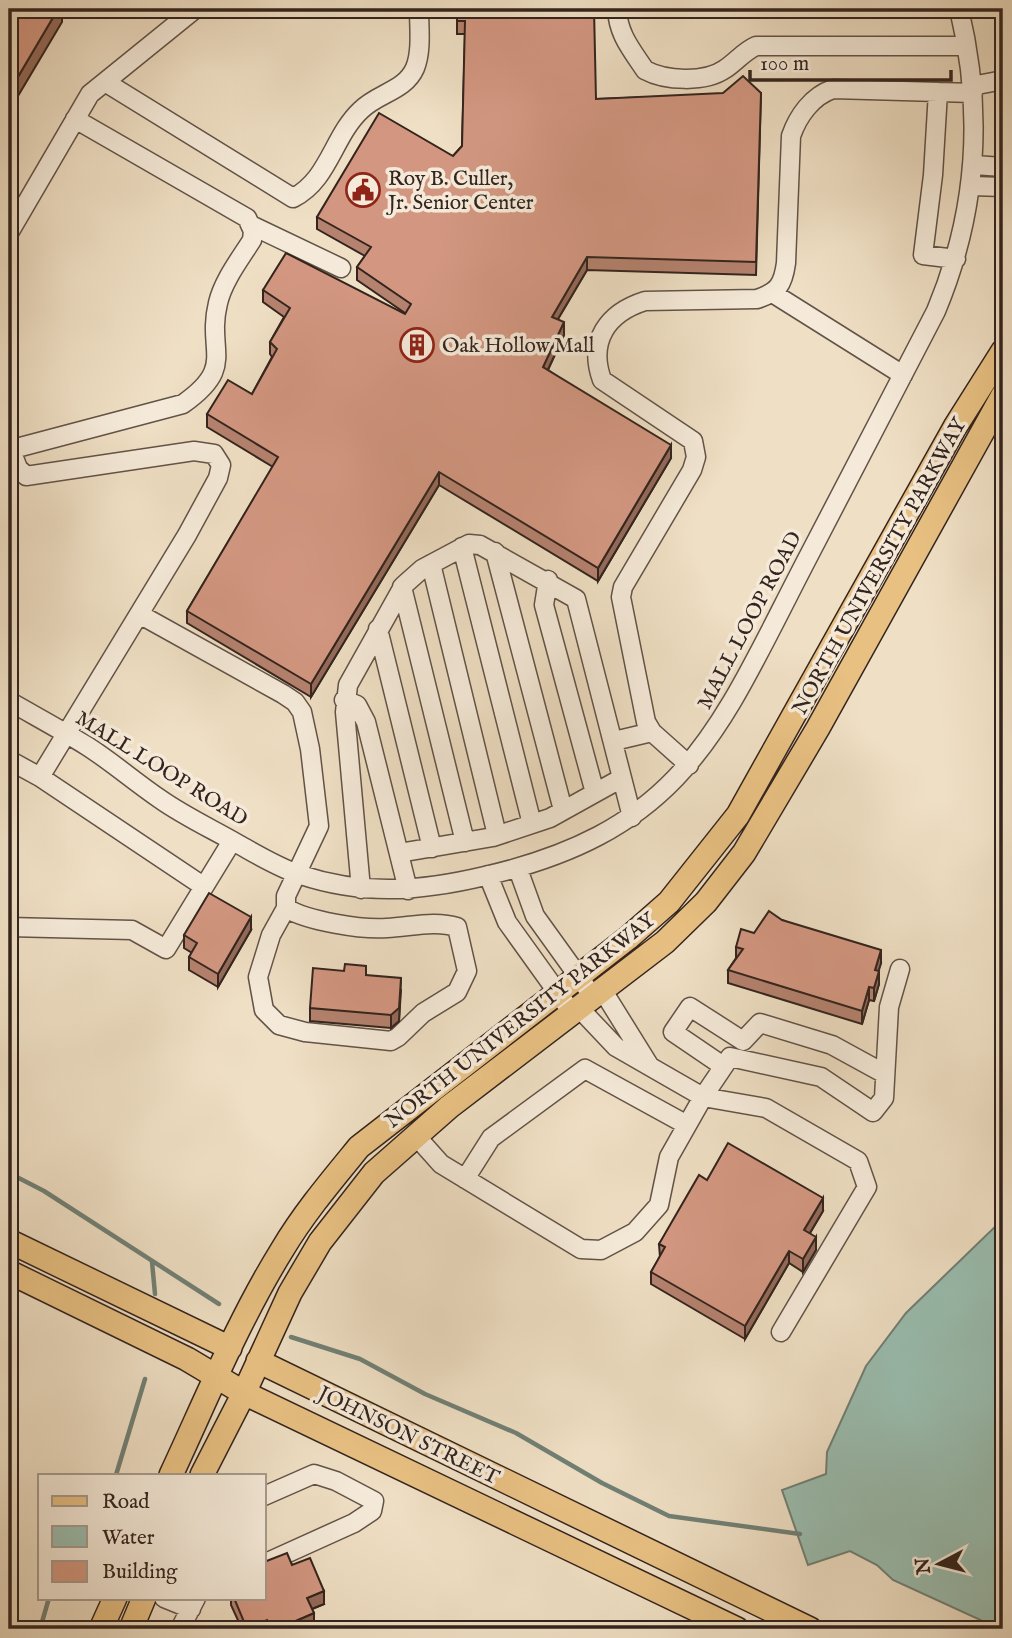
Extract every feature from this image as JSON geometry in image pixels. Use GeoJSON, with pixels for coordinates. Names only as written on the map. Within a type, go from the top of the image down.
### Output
{"type":"FeatureCollection","features":[{"type":"Feature","properties":{"kind":"main road","name":"NORTH UNIVERSITY PARKWAY"},"geometry":{"type":"LineString","coordinates":[[171,1474],[230,1348],[282,1249],[359,1147],[579,976],[669,902],[738,815],[955,427],[1003,351]]}},
{"type":"Feature","properties":{"kind":"main road","name":"NORTH UNIVERSITY PARKWAY"},"geometry":{"type":"LineString","coordinates":[[203,1474],[244,1393],[290,1293],[320,1242],[374,1173],[449,1107],[665,942],[706,902],[744,853],[818,728],[1003,395]]}},
{"type":"Feature","properties":{"kind":"main road","name":"JOHNSON STREET"},"geometry":{"type":"LineString","coordinates":[[9,1241],[230,1348]]}},
{"type":"Feature","properties":{"kind":"main road","name":"JOHNSON STREET"},"geometry":{"type":"LineString","coordinates":[[9,1272],[244,1393],[737,1629]]}},
{"type":"Feature","properties":{"kind":"main road","name":"JOHNSON STREET"},"geometry":{"type":"LineString","coordinates":[[258,1361],[810,1629]]}},
{"type":"Feature","properties":{"kind":"main road"},"geometry":{"type":"LineString","coordinates":[[101,1629],[114,1600]]}},
{"type":"Feature","properties":{"kind":"main road"},"geometry":{"type":"LineString","coordinates":[[131,1629],[143,1600]]}},
{"type":"Feature","properties":{"kind":"street"},"geometry":{"type":"LineString","coordinates":[[9,233],[90,94],[195,9]]}},
{"type":"Feature","properties":{"kind":"street"},"geometry":{"type":"LineString","coordinates":[[105,82],[293,198],[308,190],[321,174],[359,111],[411,77],[417,65],[419,9]]}},
{"type":"Feature","properties":{"kind":"street"},"geometry":{"type":"LineString","coordinates":[[617,9],[622,35],[645,70],[668,76],[709,77],[727,68],[745,51],[756,46],[967,46]]}},
{"type":"Feature","properties":{"kind":"street","name":"MALL LOOP ROAD"},"geometry":{"type":"LineString","coordinates":[[9,701],[65,734],[163,801],[232,841],[299,875],[361,889],[408,890],[518,869],[580,846],[632,817],[689,765],[718,728],[741,690],[936,311],[956,259],[972,186],[974,164],[972,89],[959,9]]}},
{"type":"Feature","properties":{"kind":"street"},"geometry":{"type":"LineString","coordinates":[[689,765],[652,732],[640,696],[621,597],[623,587],[692,470],[696,450],[693,440],[602,380],[596,364],[598,348],[612,318],[629,306],[645,301],[747,300],[774,293],[783,282],[786,263],[791,136],[796,121],[822,93],[833,89],[938,92],[972,89],[1003,80]]}},
{"type":"Feature","properties":{"kind":"street"},"geometry":{"type":"LineString","coordinates":[[938,92],[933,175],[923,256],[956,259]]}},
{"type":"Feature","properties":{"kind":"street"},"geometry":{"type":"LineString","coordinates":[[40,777],[218,478],[221,465],[214,454],[194,451],[26,476],[18,468],[10,450],[183,404],[201,392],[217,363],[218,299],[251,240],[251,225],[247,218],[75,119]]}},
{"type":"Feature","properties":{"kind":"street"},"geometry":{"type":"LineString","coordinates":[[974,164],[1003,167]]}},
{"type":"Feature","properties":{"kind":"street"},"geometry":{"type":"LineString","coordinates":[[972,186],[1003,187]]}},
{"type":"Feature","properties":{"kind":"street"},"geometry":{"type":"LineString","coordinates":[[251,225],[341,268]]}},
{"type":"Feature","properties":{"kind":"street"},"geometry":{"type":"LineString","coordinates":[[774,293],[903,375]]}},
{"type":"Feature","properties":{"kind":"street"},"geometry":{"type":"LineString","coordinates":[[361,889],[344,700],[358,662],[402,587],[431,564],[469,544],[480,545],[495,552],[548,580],[576,599],[632,817]]}},
{"type":"Feature","properties":{"kind":"street"},"geometry":{"type":"LineString","coordinates":[[462,547],[532,824]]}},
{"type":"Feature","properties":{"kind":"street"},"geometry":{"type":"LineString","coordinates":[[495,552],[563,810]]}},
{"type":"Feature","properties":{"kind":"street"},"geometry":{"type":"LineString","coordinates":[[431,564],[497,835]]}},
{"type":"Feature","properties":{"kind":"street"},"geometry":{"type":"LineString","coordinates":[[548,580],[544,606],[595,793]]}},
{"type":"Feature","properties":{"kind":"street"},"geometry":{"type":"LineString","coordinates":[[402,587],[465,842]]}},
{"type":"Feature","properties":{"kind":"street"},"geometry":{"type":"LineString","coordinates":[[139,614],[284,694],[295,702],[302,712],[310,749],[319,826],[299,875],[286,896],[286,908],[271,935],[258,977],[264,1010],[279,1025],[305,1032],[391,1041],[406,1032],[423,1013],[457,992],[467,971],[457,927],[445,923],[383,929],[300,916],[286,908]]}},
{"type":"Feature","properties":{"kind":"street"},"geometry":{"type":"LineString","coordinates":[[378,629],[432,848]]}},
{"type":"Feature","properties":{"kind":"street"},"geometry":{"type":"LineString","coordinates":[[344,700],[357,705],[362,712],[408,890]]}},
{"type":"Feature","properties":{"kind":"street"},"geometry":{"type":"LineString","coordinates":[[614,741],[652,732]]}},
{"type":"Feature","properties":{"kind":"street"},"geometry":{"type":"LineString","coordinates":[[9,760],[40,777],[204,886]]}},
{"type":"Feature","properties":{"kind":"street"},"geometry":{"type":"LineString","coordinates":[[399,853],[465,842],[532,824],[622,778]]}},
{"type":"Feature","properties":{"kind":"street"},"geometry":{"type":"LineString","coordinates":[[9,927],[132,930],[166,949],[232,841]]}},
{"type":"Feature","properties":{"kind":"street"},"geometry":{"type":"LineString","coordinates":[[518,869],[535,916],[579,976],[588,1003],[616,1047],[703,1097],[766,1108],[858,1161],[867,1187],[781,1332]]}},
{"type":"Feature","properties":{"kind":"street"},"geometry":{"type":"LineString","coordinates":[[488,875],[508,922],[558,992],[588,1003],[651,1068]]}},
{"type":"Feature","properties":{"kind":"street"},"geometry":{"type":"LineString","coordinates":[[743,1041],[690,1007],[673,1032],[727,1062],[821,1077],[873,1112],[884,1098],[889,1007],[900,969]]}},
{"type":"Feature","properties":{"kind":"street"},"geometry":{"type":"LineString","coordinates":[[416,1136],[441,1164],[465,1179],[581,1249],[601,1251],[635,1232],[659,1205],[669,1157],[703,1097],[743,1041],[760,1023],[832,1045],[886,1074]]}},
{"type":"Feature","properties":{"kind":"street"},"geometry":{"type":"LineString","coordinates":[[465,1179],[491,1138],[585,1069],[687,1125]]}},
{"type":"Feature","properties":{"kind":"street","name":"JOHNSON STREET"},"geometry":{"type":"LineString","coordinates":[[230,1348],[258,1361]]}},
{"type":"Feature","properties":{"kind":"street"},"geometry":{"type":"LineString","coordinates":[[266,1495],[314,1474],[336,1481],[374,1501],[372,1511],[354,1523],[270,1561]]}},
{"type":"Feature","properties":{"kind":"street"},"geometry":{"type":"LineString","coordinates":[[176,1600],[194,1603],[180,1629]]}},
{"type":"Feature","properties":{"kind":"water"},"geometry":{"type":"Polygon","coordinates":[[[1003,1219],[1003,1629],[1000,1629],[893,1580],[877,1565],[850,1551],[808,1565],[782,1490],[826,1474],[827,1452],[866,1366],[906,1313],[1003,1219]]]}},
{"type":"Feature","properties":{"kind":"building"},"geometry":{"type":"Polygon","coordinates":[[[11,9],[58,9],[9,92],[9,12],[11,9]]]}},
{"type":"Feature","properties":{"kind":"building","name":"Oak Hollow Mall"},"geometry":{"type":"Polygon","coordinates":[[[457,9],[594,9],[596,99],[723,93],[743,76],[761,93],[756,262],[587,257],[552,317],[564,322],[543,367],[671,445],[598,568],[439,472],[311,684],[187,611],[278,457],[207,414],[228,380],[252,394],[277,349],[270,342],[290,308],[263,290],[286,253],[405,314],[411,304],[357,267],[371,247],[317,217],[379,113],[453,156],[462,146],[465,21],[457,21],[457,9]]]}},
{"type":"Feature","properties":{"kind":"building"},"geometry":{"type":"Polygon","coordinates":[[[209,893],[251,917],[218,974],[189,957],[197,943],[184,935],[209,893]]]}},
{"type":"Feature","properties":{"kind":"building"},"geometry":{"type":"Polygon","coordinates":[[[769,911],[782,920],[881,950],[875,970],[879,971],[874,988],[869,987],[862,1011],[728,970],[743,949],[736,947],[741,929],[754,933],[769,911]]]}},
{"type":"Feature","properties":{"kind":"building"},"geometry":{"type":"Polygon","coordinates":[[[345,964],[366,966],[366,975],[401,978],[399,1008],[391,1015],[310,1008],[313,968],[344,971],[345,964]]]}},
{"type":"Feature","properties":{"kind":"building"},"geometry":{"type":"Polygon","coordinates":[[[728,1143],[823,1198],[804,1230],[816,1237],[803,1259],[789,1251],[745,1326],[651,1272],[665,1247],[659,1244],[699,1175],[707,1180],[728,1143]]]}},
{"type":"Feature","properties":{"kind":"building"},"geometry":{"type":"Polygon","coordinates":[[[287,1553],[292,1565],[310,1558],[324,1591],[307,1598],[314,1613],[277,1629],[271,1629],[267,1620],[247,1629],[235,1600],[266,1600],[266,1561],[287,1553]]]}},
{"type":"Feature","properties":{"kind":"waterway"},"geometry":{"type":"LineString","coordinates":[[9,1173],[44,1191],[219,1304]]}},
{"type":"Feature","properties":{"kind":"waterway"},"geometry":{"type":"LineString","coordinates":[[152,1262],[155,1294]]}},
{"type":"Feature","properties":{"kind":"waterway"},"geometry":{"type":"LineString","coordinates":[[291,1337],[360,1359],[425,1394],[516,1433],[602,1483],[669,1516],[800,1534]]}},
{"type":"Feature","properties":{"kind":"waterway"},"geometry":{"type":"LineString","coordinates":[[116,1474],[145,1379]]}},
{"type":"Feature","properties":{"kind":"waterway"},"geometry":{"type":"LineString","coordinates":[[40,1629],[48,1600]]}},
{"type":"Feature","properties":{"kind":"place","name":"Roy B. Culler, Jr. Senior Center"},"geometry":{"type":"Point","coordinates":[363,190]}},
{"type":"Feature","properties":{"kind":"place","name":"Oak Hollow Mall"},"geometry":{"type":"Point","coordinates":[417,345]}}]}
